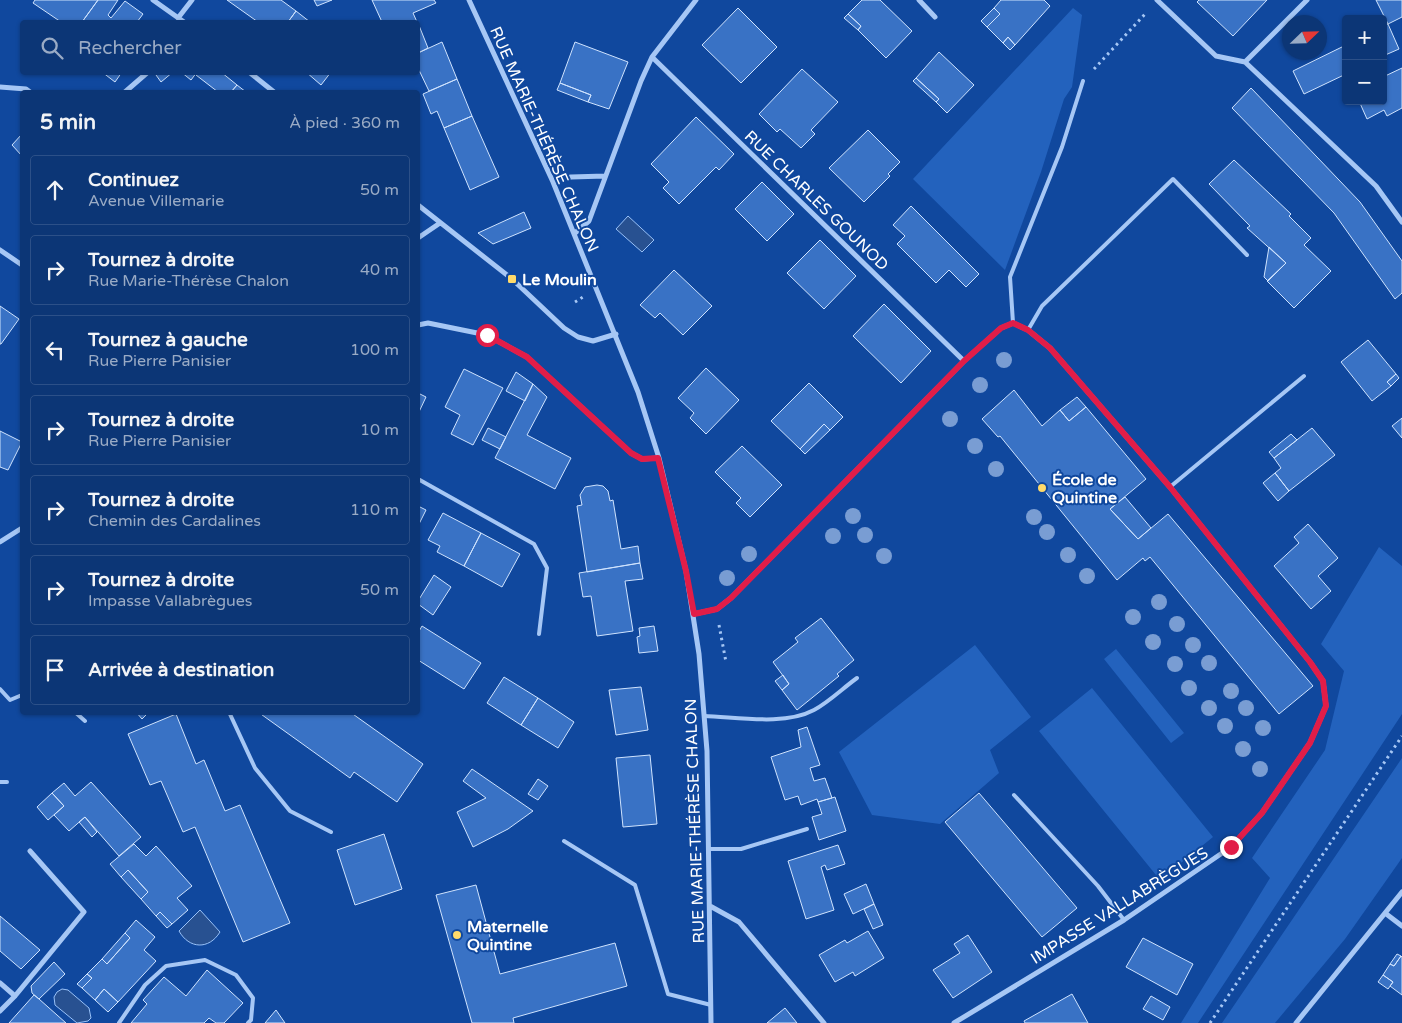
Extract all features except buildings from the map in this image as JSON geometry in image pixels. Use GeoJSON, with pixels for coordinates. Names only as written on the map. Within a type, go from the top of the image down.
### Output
{"type":"FeatureCollection","features":[{"type":"Feature","properties":{"kind":"street"},"geometry":{"type":"LineString","coordinates":[[153,0],[181,20]]}},
{"type":"Feature","properties":{"kind":"street"},"geometry":{"type":"LineString","coordinates":[[178,18],[192,0]]}},
{"type":"Feature","properties":{"kind":"street","name":"RUE MARIE-THÉRÈSE CHALON"},"geometry":{"type":"LineString","coordinates":[[470,0],[553,182],[638,392],[658,458],[686,571],[694,614],[707,751],[711,1023]]}},
{"type":"Feature","properties":{"kind":"street"},"geometry":{"type":"LineString","coordinates":[[574,233],[589,221],[641,81],[652,57],[696,0]]}},
{"type":"Feature","properties":{"kind":"street"},"geometry":{"type":"LineString","coordinates":[[919,0],[935,17]]}},
{"type":"Feature","properties":{"kind":"street"},"geometry":{"type":"LineString","coordinates":[[1245,62],[1307,0]]}},
{"type":"Feature","properties":{"kind":"street"},"geometry":{"type":"LineString","coordinates":[[1157,1],[1216,56],[1245,62],[1376,186],[1402,222]]}},
{"type":"Feature","properties":{"kind":"street","name":"RUE CHARLES GOUNOD"},"geometry":{"type":"LineString","coordinates":[[652,57],[964,361]]}},
{"type":"Feature","properties":{"kind":"street"},"geometry":{"type":"LineString","coordinates":[[127,90],[145,75]]}},
{"type":"Feature","properties":{"kind":"street"},"geometry":{"type":"LineString","coordinates":[[253,75],[272,90]]}},
{"type":"Feature","properties":{"kind":"street"},"geometry":{"type":"LineString","coordinates":[[0,87],[27,90]]}},
{"type":"Feature","properties":{"kind":"street"},"geometry":{"type":"LineString","coordinates":[[553,182],[571,177],[605,176]]}},
{"type":"Feature","properties":{"kind":"street"},"geometry":{"type":"LineString","coordinates":[[420,207],[512,279],[564,328],[578,337],[593,341],[616,334]]}},
{"type":"Feature","properties":{"kind":"street"},"geometry":{"type":"LineString","coordinates":[[420,237],[440,223]]}},
{"type":"Feature","properties":{"kind":"street"},"geometry":{"type":"LineString","coordinates":[[0,250],[20,265]]}},
{"type":"Feature","properties":{"kind":"street"},"geometry":{"type":"LineString","coordinates":[[694,614],[717,609],[731,598],[964,361],[1001,328],[1013,323],[1028,330],[1050,348],[1170,487]]}},
{"type":"Feature","properties":{"kind":"street"},"geometry":{"type":"LineString","coordinates":[[420,326],[428,324],[487,335],[527,357],[631,453],[642,459],[658,458]]}},
{"type":"Feature","properties":{"kind":"street","name":"IMPASSE VALLABRÈGUES"},"geometry":{"type":"LineString","coordinates":[[954,1023],[1124,920],[1231,847],[1262,813],[1310,743],[1326,706],[1323,681],[1310,662],[1170,487]]}},
{"type":"Feature","properties":{"kind":"street"},"geometry":{"type":"LineString","coordinates":[[0,542],[20,529]]}},
{"type":"Feature","properties":{"kind":"street"},"geometry":{"type":"LineString","coordinates":[[0,534],[8,537]]}},
{"type":"Feature","properties":{"kind":"street"},"geometry":{"type":"LineString","coordinates":[[0,1011],[15,996],[84,912],[30,851]]}},
{"type":"Feature","properties":{"kind":"street"},"geometry":{"type":"LineString","coordinates":[[1296,1023],[1402,892]]}},
{"type":"Feature","properties":{"kind":"street"},"geometry":{"type":"LineString","coordinates":[[710,906],[739,922],[824,1023]]}},
{"type":"Feature","properties":{"kind":"street"},"geometry":{"type":"LineString","coordinates":[[1385,913],[1402,926]]}},
{"type":"Feature","properties":{"kind":"street"},"geometry":{"type":"LineString","coordinates":[[0,983],[15,996]]}},
{"type":"Feature","properties":{"kind":"lane"},"geometry":{"type":"LineString","coordinates":[[1013,323],[1010,278],[1062,148],[1083,81]]}},
{"type":"Feature","properties":{"kind":"lane"},"geometry":{"type":"LineString","coordinates":[[1028,330],[1042,306],[1173,179],[1247,255]]}},
{"type":"Feature","properties":{"kind":"lane"},"geometry":{"type":"LineString","coordinates":[[1170,487],[1304,376]]}},
{"type":"Feature","properties":{"kind":"lane"},"geometry":{"type":"LineString","coordinates":[[420,480],[534,544],[547,568],[538,634]]}},
{"type":"Feature","properties":{"kind":"lane"},"geometry":{"type":"LineString","coordinates":[[704,716],[735,719],[798,717],[815,710],[857,678]]}},
{"type":"Feature","properties":{"kind":"lane"},"geometry":{"type":"LineString","coordinates":[[0,689],[10,700],[20,696]]}},
{"type":"Feature","properties":{"kind":"lane"},"geometry":{"type":"LineString","coordinates":[[78,715],[85,721]]}},
{"type":"Feature","properties":{"kind":"lane"},"geometry":{"type":"LineString","coordinates":[[231,715],[255,768],[290,811],[331,832]]}},
{"type":"Feature","properties":{"kind":"lane"},"geometry":{"type":"LineString","coordinates":[[0,782],[6,782]]}},
{"type":"Feature","properties":{"kind":"lane"},"geometry":{"type":"LineString","coordinates":[[1014,795],[1098,886],[1124,920]]}},
{"type":"Feature","properties":{"kind":"lane"},"geometry":{"type":"LineString","coordinates":[[709,849],[740,849],[808,828]]}},
{"type":"Feature","properties":{"kind":"lane"},"geometry":{"type":"LineString","coordinates":[[564,841],[635,885],[668,994],[711,1005]]}},
{"type":"Feature","properties":{"kind":"lane"},"geometry":{"type":"LineString","coordinates":[[119,1023],[145,985],[166,966],[205,960],[236,975],[253,998],[251,1020],[248,1023]]}},
{"type":"Feature","properties":{"kind":"path"},"geometry":{"type":"LineString","coordinates":[[1083,81],[1157,1]]}},
{"type":"Feature","properties":{"kind":"path"},"geometry":{"type":"LineString","coordinates":[[724,650],[726,662]]}},
{"type":"Feature","properties":{"kind":"path"},"geometry":{"type":"LineString","coordinates":[[1210,1023],[1402,736]]}},
{"type":"Feature","properties":{"kind":"shaded area"},"geometry":{"type":"Polygon","coordinates":[[[1073,8],[1082,15],[1072,87],[1064,99],[1041,172],[1005,270],[913,179],[1073,8]]]}},
{"type":"Feature","properties":{"kind":"shaded area"},"geometry":{"type":"Polygon","coordinates":[[[628,216],[654,240],[642,252],[616,229],[628,216]]]}},
{"type":"Feature","properties":{"kind":"shaded area"},"geometry":{"type":"Polygon","coordinates":[[[1379,547],[1402,566],[1402,714],[1198,1023],[1181,1023],[1270,878],[1252,858],[1325,750],[1344,671],[1321,644],[1379,547]]]}},
{"type":"Feature","properties":{"kind":"shaded area"},"geometry":{"type":"Polygon","coordinates":[[[975,645],[1031,717],[990,750],[999,773],[940,824],[872,815],[839,752],[975,645]]]}},
{"type":"Feature","properties":{"kind":"shaded area"},"geometry":{"type":"Polygon","coordinates":[[[1116,649],[1184,733],[1171,743],[1104,659],[1116,649]]]}},
{"type":"Feature","properties":{"kind":"shaded area"},"geometry":{"type":"Polygon","coordinates":[[[1092,688],[1213,837],[1160,880],[1039,731],[1092,688]]]}},
{"type":"Feature","properties":{"kind":"shaded area"},"geometry":{"type":"Polygon","coordinates":[[[1402,758],[1402,858],[1345,939],[1275,1023],[1222,1023],[1402,758]]]}},
{"type":"Feature","properties":{"kind":"shaded area"},"geometry":{"type":"Polygon","coordinates":[[[200,910],[220,932],[210,942],[199,945],[188,941],[179,931],[200,910]]]}},
{"type":"Feature","properties":{"kind":"shaded area"},"geometry":{"type":"Polygon","coordinates":[[[62,989],[68,990],[89,1008],[91,1018],[88,1021],[77,1023],[55,1005],[54,997],[62,989]]]}},
{"type":"Feature","properties":{"kind":"place","name":"Le Moulin"},"geometry":{"type":"Point","coordinates":[512,279]}},
{"type":"Feature","properties":{"kind":"place","name":"École de Quintine"},"geometry":{"type":"Point","coordinates":[1042,488]}},
{"type":"Feature","properties":{"kind":"place","name":"Maternelle Quintine"},"geometry":{"type":"Point","coordinates":[457,935]}},
{"type":"Feature","properties":{"kind":"route"},"geometry":{"type":"LineString","coordinates":[[487,335],[527,357],[566,390],[631,453],[642,459],[658,458],[686,571],[694,614],[717,609],[731,598],[875,450],[964,361],[1001,328],[1013,323],[1028,330],[1050,348],[1170,487],[1310,662],[1323,681],[1326,706],[1310,743],[1262,813],[1231,847]]}}]}
